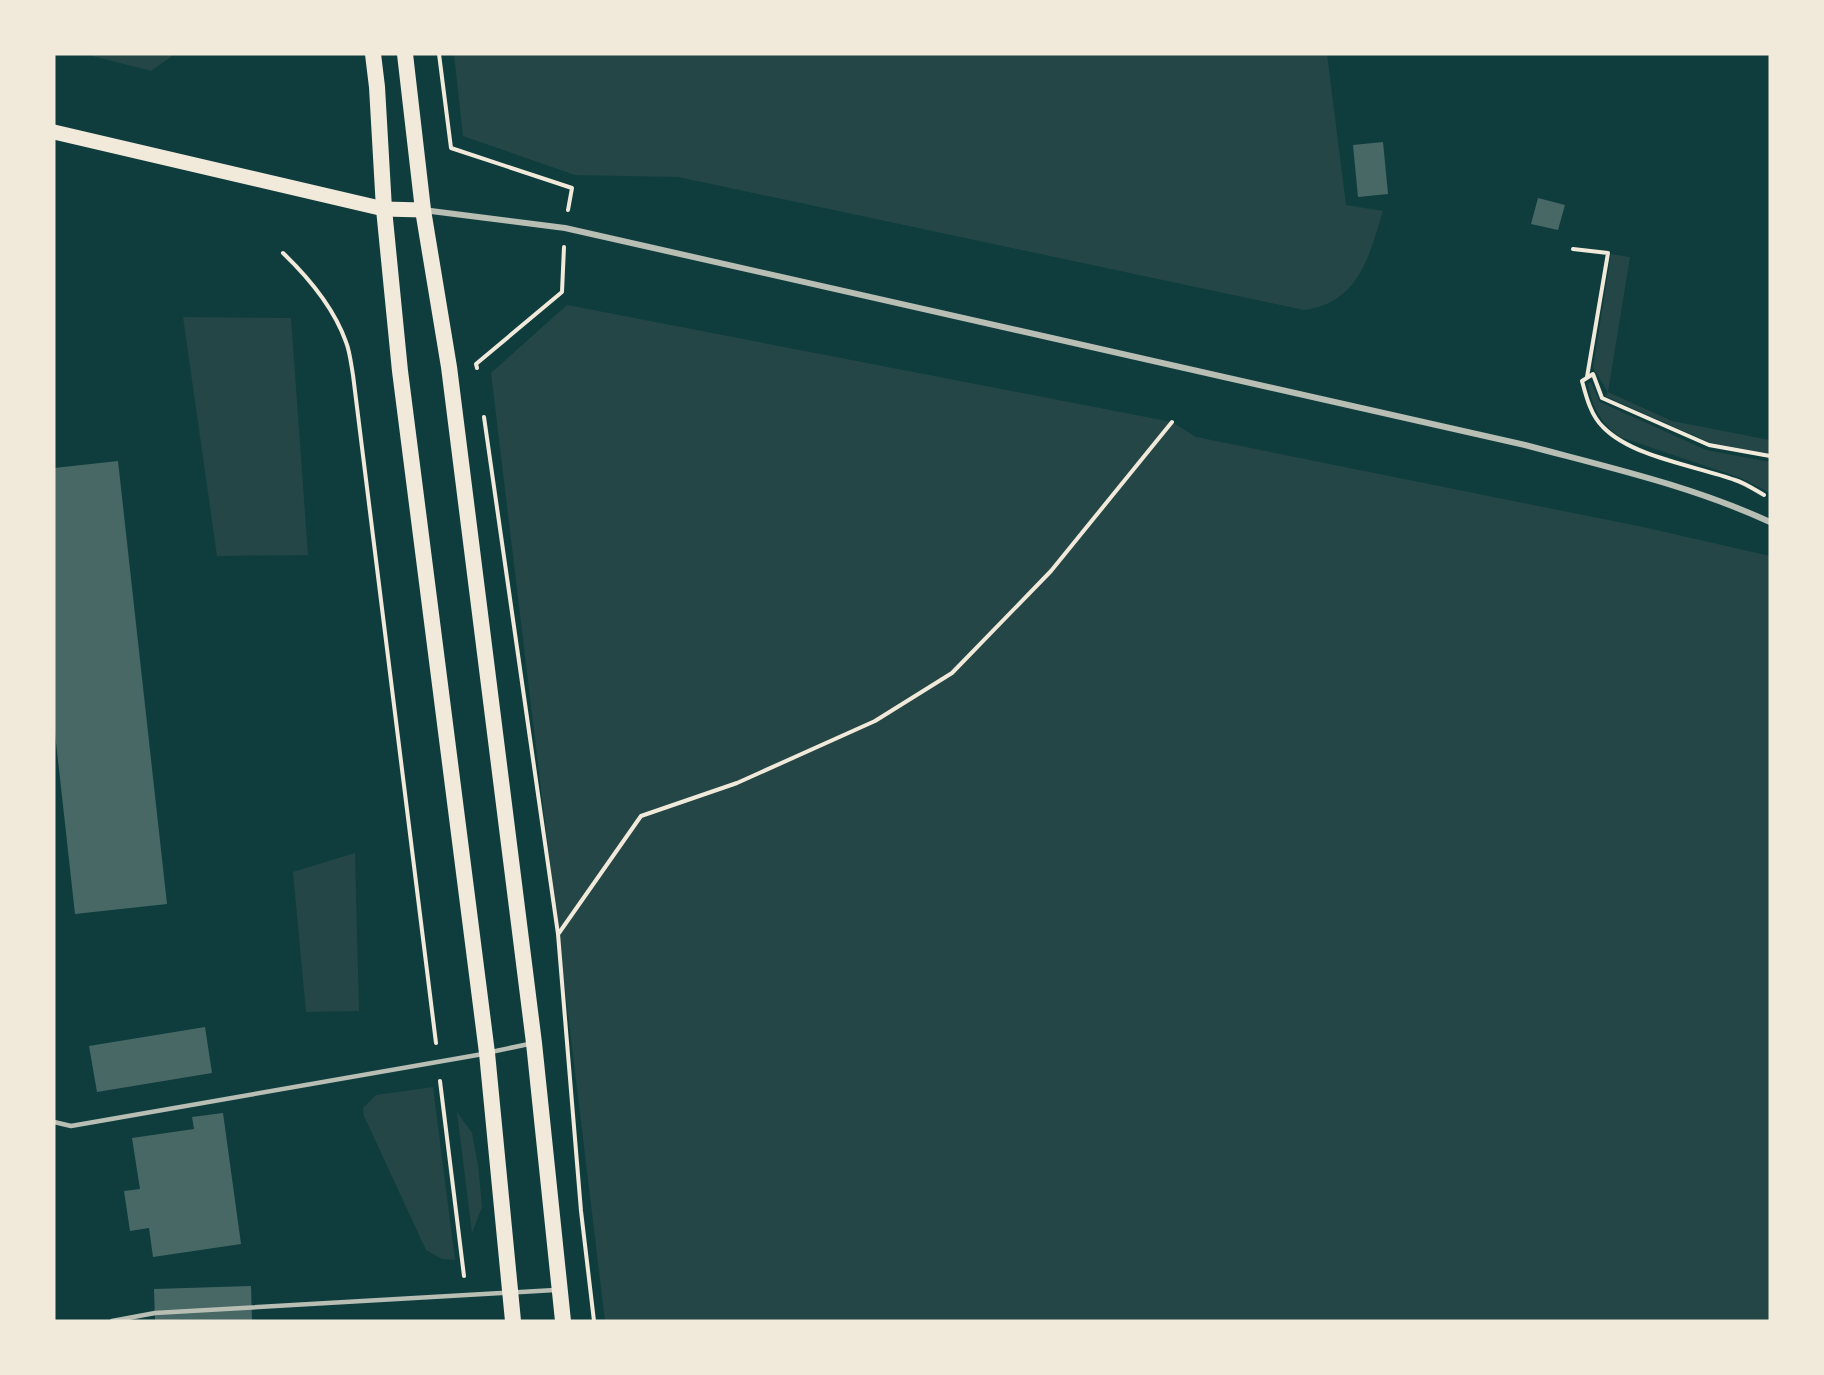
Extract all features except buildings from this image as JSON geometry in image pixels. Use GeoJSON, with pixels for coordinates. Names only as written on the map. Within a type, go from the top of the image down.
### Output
{"type":"FeatureCollection","features":[{"type":"Feature","properties":{"kind":"highway"},"geometry":{"type":"LineString","coordinates":[[373,54],[384,209],[400,371],[487,1053],[513,1321]]}},
{"type":"Feature","properties":{"kind":"highway"},"geometry":{"type":"LineString","coordinates":[[405,54],[423,210],[449,367],[534,1042],[563,1321]]}},
{"type":"Feature","properties":{"kind":"main road"},"geometry":{"type":"LineString","coordinates":[[54,132],[384,209],[423,210]]}},
{"type":"Feature","properties":{"kind":"street"},"geometry":{"type":"LineString","coordinates":[[423,210],[565,228],[1525,445],[1629,472],[1722,501],[1770,522]]}},
{"type":"Feature","properties":{"kind":"lane"},"geometry":{"type":"LineString","coordinates":[[54,1122],[71,1126],[438,1062],[534,1042]]}},
{"type":"Feature","properties":{"kind":"lane"},"geometry":{"type":"LineString","coordinates":[[112,1321],[166,1313],[560,1290]]}},
{"type":"Feature","properties":{"kind":"path"},"geometry":{"type":"LineString","coordinates":[[439,54],[450,148],[572,188],[565,228],[562,292],[476,364],[478,376]]}},
{"type":"Feature","properties":{"kind":"path"},"geometry":{"type":"LineString","coordinates":[[1573,249],[1608,253],[1587,378]]}},
{"type":"Feature","properties":{"kind":"path"},"geometry":{"type":"LineString","coordinates":[[284,253],[307,276],[331,315],[346,342],[353,375],[466,1297]]}},
{"type":"Feature","properties":{"kind":"path"},"geometry":{"type":"LineString","coordinates":[[1770,456],[1709,445],[1666,428],[1602,398],[1593,374],[1582,381],[1588,402],[1600,425],[1614,437],[1637,448],[1738,481],[1770,498]]}},
{"type":"Feature","properties":{"kind":"path"},"geometry":{"type":"LineString","coordinates":[[483,412],[558,934],[581,1210],[594,1321]]}},
{"type":"Feature","properties":{"kind":"path"},"geometry":{"type":"LineString","coordinates":[[558,934],[641,816],[737,783],[875,721],[952,673],[1051,571],[1172,422]]}},
{"type":"Feature","properties":{"kind":"shaded area"},"geometry":{"type":"Polygon","coordinates":[[[85,54],[175,54],[151,71],[85,54]]]}},
{"type":"Feature","properties":{"kind":"shaded area"},"geometry":{"type":"Polygon","coordinates":[[[454,54],[1327,54],[1346,205],[1383,211],[1359,275],[1338,298],[1323,306],[1304,310],[678,177],[575,175],[463,136],[454,54]]]}},
{"type":"Feature","properties":{"kind":"shaded area"},"geometry":{"type":"Polygon","coordinates":[[[1611,254],[1630,257],[1608,392],[1593,368],[1611,254]]]}},
{"type":"Feature","properties":{"kind":"shaded area"},"geometry":{"type":"Polygon","coordinates":[[[567,305],[1172,422],[1196,437],[1643,527],[1770,556],[1770,1321],[605,1321],[491,373],[567,305]]]}},
{"type":"Feature","properties":{"kind":"shaded area"},"geometry":{"type":"Polygon","coordinates":[[[183,317],[291,318],[308,555],[217,556],[183,317]]]}},
{"type":"Feature","properties":{"kind":"shaded area"},"geometry":{"type":"Polygon","coordinates":[[[1591,382],[1600,402],[1706,450],[1770,462],[1770,493],[1741,478],[1620,437],[1598,414],[1588,384],[1591,382]]]}},
{"type":"Feature","properties":{"kind":"shaded area"},"geometry":{"type":"Polygon","coordinates":[[[1608,392],[1672,421],[1770,440],[1770,454],[1711,443],[1605,396],[1608,392]]]}},
{"type":"Feature","properties":{"kind":"shaded area"},"geometry":{"type":"Polygon","coordinates":[[[355,853],[359,1011],[306,1012],[293,872],[355,853]]]}},
{"type":"Feature","properties":{"kind":"shaded area"},"geometry":{"type":"Polygon","coordinates":[[[433,1087],[455,1260],[442,1259],[426,1250],[364,1116],[363,1108],[376,1095],[433,1087]]]}},
{"type":"Feature","properties":{"kind":"shaded area"},"geometry":{"type":"Polygon","coordinates":[[[457,1112],[472,1133],[478,1165],[482,1207],[472,1233],[457,1112]]]}}]}
